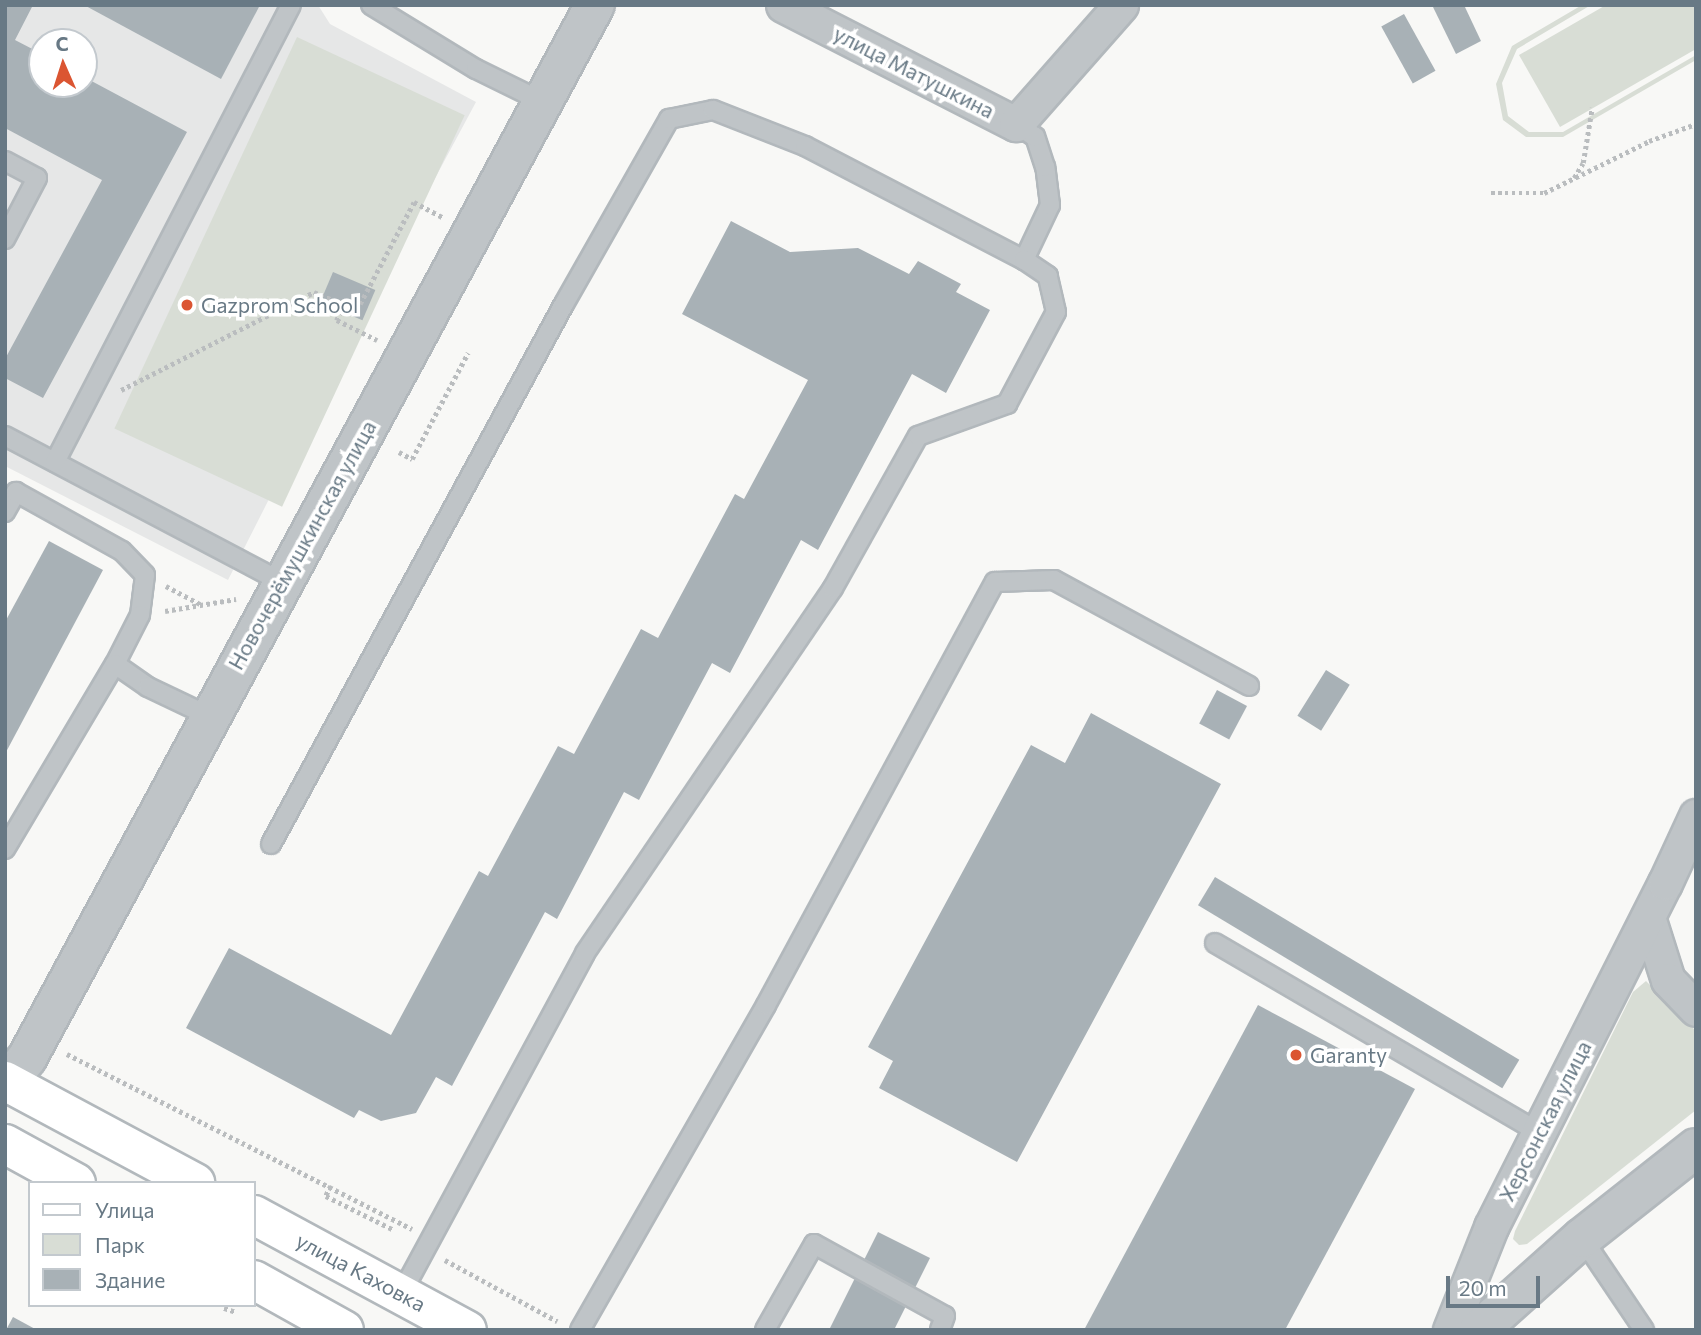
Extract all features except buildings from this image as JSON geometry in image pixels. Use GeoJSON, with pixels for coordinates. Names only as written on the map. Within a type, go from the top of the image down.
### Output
{"type":"FeatureCollection","features":[{"type":"Feature","properties":{"kind":"main road"},"geometry":{"type":"LineString","coordinates":[[6,1083],[191,1181]]}},
{"type":"Feature","properties":{"kind":"main road"},"geometry":{"type":"LineString","coordinates":[[5,1144],[72,1181]]}},
{"type":"Feature","properties":{"kind":"main road","name":"улица Каховка"},"geometry":{"type":"LineString","coordinates":[[256,1216],[467,1330]]}},
{"type":"Feature","properties":{"kind":"main road"},"geometry":{"type":"LineString","coordinates":[[256,1281],[344,1330]]}},
{"type":"Feature","properties":{"kind":"street","name":"Новочерёмушкинская улица"},"geometry":{"type":"LineString","coordinates":[[6,1083],[37,1039],[595,5]]}},
{"type":"Feature","properties":{"kind":"street","name":"улица Матушкина"},"geometry":{"type":"LineString","coordinates":[[783,5],[1016,124],[1121,5]]}},
{"type":"Feature","properties":{"kind":"street","name":"Херсонская улица"},"geometry":{"type":"LineString","coordinates":[[1451,1330],[1491,1227],[1648,917],[1696,816]]}},
{"type":"Feature","properties":{"kind":"street"},"geometry":{"type":"LineString","coordinates":[[1648,917],[1668,980],[1696,1009]]}},
{"type":"Feature","properties":{"kind":"street"},"geometry":{"type":"LineString","coordinates":[[1479,1330],[1582,1238],[1696,1148]]}},
{"type":"Feature","properties":{"kind":"lane"},"geometry":{"type":"LineString","coordinates":[[55,462],[291,5]]}},
{"type":"Feature","properties":{"kind":"lane"},"geometry":{"type":"LineString","coordinates":[[371,5],[485,75],[541,101]]}},
{"type":"Feature","properties":{"kind":"lane"},"geometry":{"type":"LineString","coordinates":[[271,845],[564,304],[669,119],[713,110],[805,146],[1024,260],[1048,276],[1056,312],[1007,404],[918,436],[833,588],[584,953],[401,1294]]}},
{"type":"Feature","properties":{"kind":"lane"},"geometry":{"type":"LineString","coordinates":[[1016,124],[1035,137],[1045,167],[1050,205],[1024,260]]}},
{"type":"Feature","properties":{"kind":"lane"},"geometry":{"type":"LineString","coordinates":[[5,161],[37,178],[5,239]]}},
{"type":"Feature","properties":{"kind":"lane"},"geometry":{"type":"LineString","coordinates":[[5,436],[282,582]]}},
{"type":"Feature","properties":{"kind":"lane"},"geometry":{"type":"LineString","coordinates":[[5,512],[16,492],[122,551],[145,575],[140,615],[115,664],[5,849]]}},
{"type":"Feature","properties":{"kind":"lane"},"geometry":{"type":"LineString","coordinates":[[580,1330],[766,1005],[995,582],[1054,580],[1249,686]]}},
{"type":"Feature","properties":{"kind":"lane"},"geometry":{"type":"LineString","coordinates":[[115,664],[148,688],[209,716]]}},
{"type":"Feature","properties":{"kind":"lane"},"geometry":{"type":"LineString","coordinates":[[1215,943],[1539,1132]]}},
{"type":"Feature","properties":{"kind":"lane"},"geometry":{"type":"LineString","coordinates":[[1582,1238],[1644,1330]]}},
{"type":"Feature","properties":{"kind":"lane"},"geometry":{"type":"LineString","coordinates":[[765,1330],[814,1244],[945,1316],[940,1330]]}},
{"type":"Feature","properties":{"kind":"path"},"geometry":{"type":"LineString","coordinates":[[1574,179],[1583,163],[1592,108]]}},
{"type":"Feature","properties":{"kind":"path"},"geometry":{"type":"LineString","coordinates":[[1491,193],[1544,193],[1649,141],[1696,124]]}},
{"type":"Feature","properties":{"kind":"path"},"geometry":{"type":"LineString","coordinates":[[360,304],[414,202],[446,219]]}},
{"type":"Feature","properties":{"kind":"path"},"geometry":{"type":"LineString","coordinates":[[82,409],[314,292],[344,305],[337,320],[380,341]]}},
{"type":"Feature","properties":{"kind":"path"},"geometry":{"type":"LineString","coordinates":[[398,452],[412,458],[468,353]]}},
{"type":"Feature","properties":{"kind":"path"},"geometry":{"type":"LineString","coordinates":[[145,575],[203,606]]}},
{"type":"Feature","properties":{"kind":"path"},"geometry":{"type":"LineString","coordinates":[[140,615],[241,598]]}},
{"type":"Feature","properties":{"kind":"path"},"geometry":{"type":"LineString","coordinates":[[37,1039],[430,1238],[444,1259],[562,1323]]}},
{"type":"Feature","properties":{"kind":"path"},"geometry":{"type":"LineString","coordinates":[[331,1186],[326,1196],[392,1229]]}},
{"type":"Feature","properties":{"kind":"shaded area","name":"Gazprom School"},"geometry":{"type":"Polygon","coordinates":[[[5,5],[318,5],[330,24],[476,102],[375,290],[228,580],[5,466],[5,5]]]}},
{"type":"Feature","properties":{"kind":"green space"},"geometry":{"type":"Polygon","coordinates":[[[1582,5],[1591,5],[1517,49],[1502,83],[1508,116],[1529,132],[1563,132],[1696,55],[1696,60],[1563,137],[1526,137],[1503,120],[1496,84],[1512,46],[1582,5]]]}},
{"type":"Feature","properties":{"kind":"green space"},"geometry":{"type":"Polygon","coordinates":[[[1606,5],[1696,5],[1696,49],[1560,127],[1519,55],[1606,5]]]}},
{"type":"Feature","properties":{"kind":"green space"},"geometry":{"type":"Polygon","coordinates":[[[297,37],[465,115],[282,507],[114,429],[297,37]]]}},
{"type":"Feature","properties":{"kind":"green space"},"geometry":{"type":"Polygon","coordinates":[[[1646,981],[1696,1031],[1696,1110],[1527,1244],[1519,1245],[1513,1239],[1515,1231],[1633,992],[1646,981]]]}},
{"type":"Feature","properties":{"kind":"place","name":"Gazprom School"},"geometry":{"type":"Point","coordinates":[187,305]}},
{"type":"Feature","properties":{"kind":"place","name":"Garanty"},"geometry":{"type":"Point","coordinates":[1296,1055]}}]}
